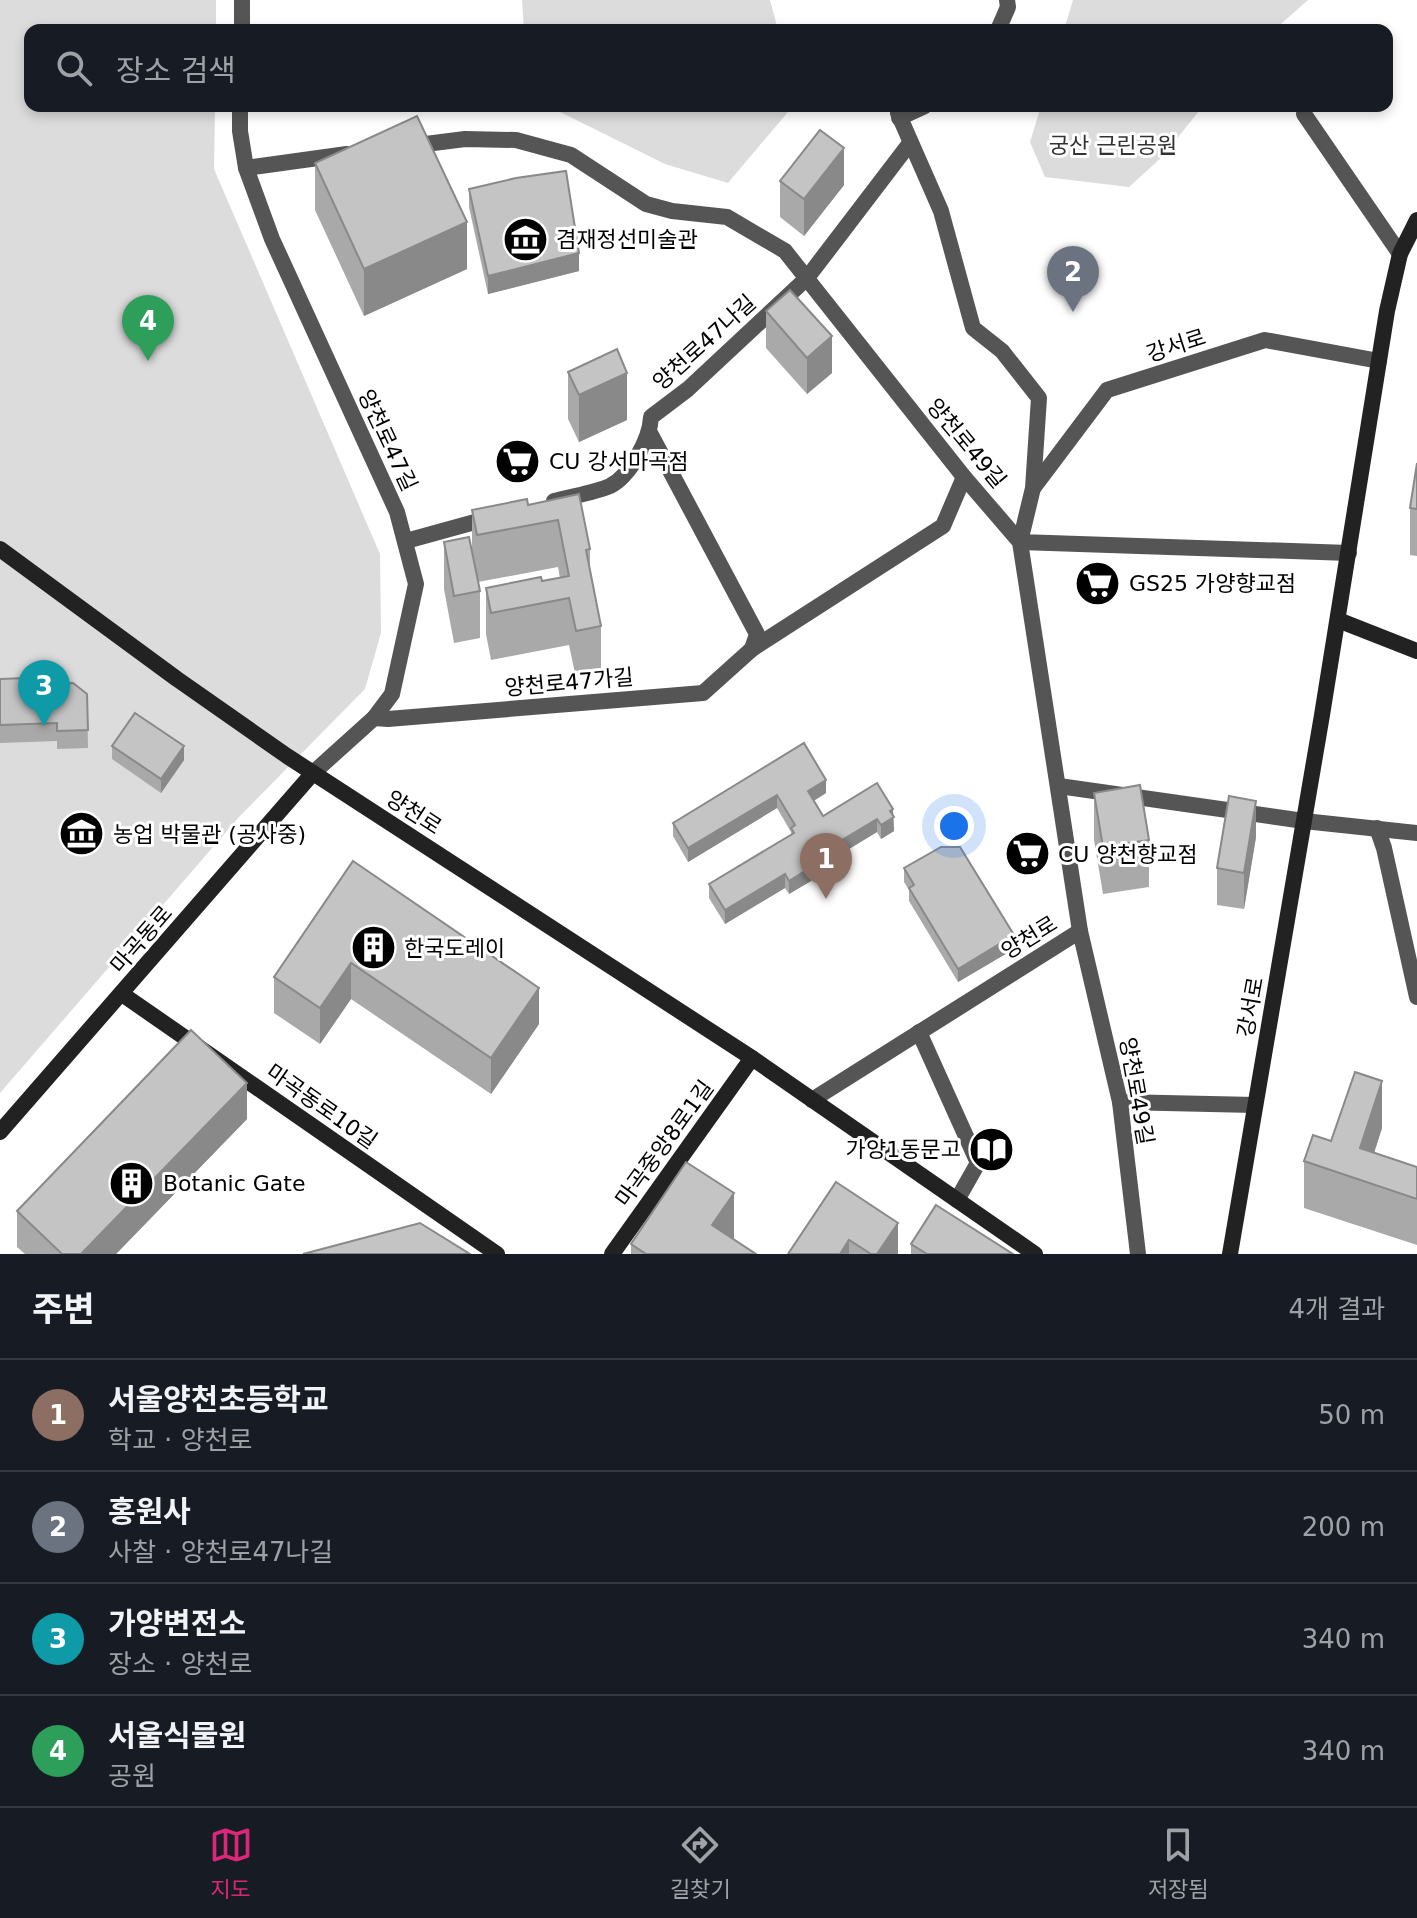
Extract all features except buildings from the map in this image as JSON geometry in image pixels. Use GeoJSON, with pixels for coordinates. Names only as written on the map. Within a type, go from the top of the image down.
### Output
{"type":"FeatureCollection","features":[{"type":"Feature","properties":{"kind":"main road","name":"강서로"},"geometry":{"type":"LineString","coordinates":[[1230,1254],[1379,361],[1400,254],[1417,220]]}},
{"type":"Feature","properties":{"kind":"main road","name":"양천로"},"geometry":{"type":"LineString","coordinates":[[0,549],[177,679],[313,773],[752,1058],[1035,1254]]}},
{"type":"Feature","properties":{"kind":"main road"},"geometry":{"type":"LineString","coordinates":[[1338,620],[1417,651]]}},
{"type":"Feature","properties":{"kind":"main road","name":"마곡동로"},"geometry":{"type":"LineString","coordinates":[[0,1132],[313,773]]}},
{"type":"Feature","properties":{"kind":"main road","name":"마곡동로10길"},"geometry":{"type":"LineString","coordinates":[[122,994],[497,1254]]}},
{"type":"Feature","properties":{"kind":"main road","name":"마곡중앙8로1길"},"geometry":{"type":"LineString","coordinates":[[612,1254],[752,1058]]}},
{"type":"Feature","properties":{"kind":"street"},"geometry":{"type":"LineString","coordinates":[[242,0],[242,24]]}},
{"type":"Feature","properties":{"kind":"street"},"geometry":{"type":"LineString","coordinates":[[1001,24],[1008,7],[1007,0]]}},
{"type":"Feature","properties":{"kind":"street","name":"양천로47길"},"geometry":{"type":"LineString","coordinates":[[240,112],[246,168],[272,239],[397,512],[416,584],[392,694],[374,718],[313,773]]}},
{"type":"Feature","properties":{"kind":"street"},"geometry":{"type":"LineString","coordinates":[[909,112],[898,116],[941,211],[973,328],[1002,351],[1039,398],[1033,488],[1020,542],[1349,553]]}},
{"type":"Feature","properties":{"kind":"street"},"geometry":{"type":"LineString","coordinates":[[1304,114],[1400,254]]}},
{"type":"Feature","properties":{"kind":"street","name":"양천로49길"},"geometry":{"type":"LineString","coordinates":[[246,168],[465,139],[516,140],[571,155],[646,204],[672,211],[727,217],[785,251],[964,477],[1020,542],[1080,931],[1120,1102],[1138,1254]]}},
{"type":"Feature","properties":{"kind":"street","name":"양천로47나길"},"geometry":{"type":"LineString","coordinates":[[538,505],[612,485],[639,456],[650,433],[651,417],[688,389],[807,278],[910,143]]}},
{"type":"Feature","properties":{"kind":"street","name":"강서로"},"geometry":{"type":"LineString","coordinates":[[1033,488],[1107,390],[1265,340],[1379,361]]}},
{"type":"Feature","properties":{"kind":"street"},"geometry":{"type":"LineString","coordinates":[[650,433],[757,634],[752,649]]}},
{"type":"Feature","properties":{"kind":"street","name":"양천로47가길"},"geometry":{"type":"LineString","coordinates":[[374,718],[703,693],[752,649],[943,526],[964,477]]}},
{"type":"Feature","properties":{"kind":"street"},"geometry":{"type":"LineString","coordinates":[[406,541],[509,513]]}},
{"type":"Feature","properties":{"kind":"street"},"geometry":{"type":"LineString","coordinates":[[1059,786],[1304,821],[1417,833]]}},
{"type":"Feature","properties":{"kind":"street"},"geometry":{"type":"LineString","coordinates":[[1377,828],[1417,997]]}},
{"type":"Feature","properties":{"kind":"street","name":"양천로"},"geometry":{"type":"LineString","coordinates":[[812,1100],[1080,931]]}},
{"type":"Feature","properties":{"kind":"street"},"geometry":{"type":"LineString","coordinates":[[919,1032],[978,1163],[957,1200]]}},
{"type":"Feature","properties":{"kind":"street"},"geometry":{"type":"LineString","coordinates":[[1120,1102],[1255,1105]]}},
{"type":"Feature","properties":{"kind":"green space"},"geometry":{"type":"Polygon","coordinates":[[[0,0],[216,0],[216,24],[24,24],[24,112],[215,112],[214,169],[380,554],[381,633],[365,689],[239,817],[0,1093],[0,0]]]}},
{"type":"Feature","properties":{"kind":"green space"},"geometry":{"type":"Polygon","coordinates":[[[522,0],[770,0],[776,24],[524,24],[522,0]]]}},
{"type":"Feature","properties":{"kind":"green space"},"geometry":{"type":"Polygon","coordinates":[[[1073,0],[1308,0],[1281,24],[1066,24],[1073,0]]]}},
{"type":"Feature","properties":{"kind":"green space"},"geometry":{"type":"Polygon","coordinates":[[[560,112],[788,112],[728,183],[665,164],[560,112]]]}},
{"type":"Feature","properties":{"kind":"green space","name":"궁산 근린공원"},"geometry":{"type":"Polygon","coordinates":[[[1039,112],[1198,112],[1163,156],[1129,187],[1045,177],[1030,142],[1039,112]]]}},
{"type":"Feature","properties":{"kind":"place","name":"겸재정선미술관"},"geometry":{"type":"Point","coordinates":[525,239]}},
{"type":"Feature","properties":{"kind":"place","name":"홍원사"},"geometry":{"type":"Point","coordinates":[1073,312]}},
{"type":"Feature","properties":{"kind":"place","name":"서울식물원"},"geometry":{"type":"Point","coordinates":[148,361]}},
{"type":"Feature","properties":{"kind":"place","name":"CU 강서마곡점"},"geometry":{"type":"Point","coordinates":[518,461]}},
{"type":"Feature","properties":{"kind":"place","name":"GS25 가양향교점"},"geometry":{"type":"Point","coordinates":[1098,583]}},
{"type":"Feature","properties":{"kind":"place","name":"가양변전소"},"geometry":{"type":"Point","coordinates":[44,726]}},
{"type":"Feature","properties":{"kind":"place","name":"농업 박물관 (공사중)"},"geometry":{"type":"Point","coordinates":[82,834]}},
{"type":"Feature","properties":{"kind":"place","name":"CU 양천향교점"},"geometry":{"type":"Point","coordinates":[1027,854]}},
{"type":"Feature","properties":{"kind":"place","name":"서울양천초등학교"},"geometry":{"type":"Point","coordinates":[826,899]}},
{"type":"Feature","properties":{"kind":"place","name":"한국도레이"},"geometry":{"type":"Point","coordinates":[373,948]}},
{"type":"Feature","properties":{"kind":"place","name":"가양1동문고"},"geometry":{"type":"Point","coordinates":[992,1149]}},
{"type":"Feature","properties":{"kind":"place","name":"Botanic Gate"},"geometry":{"type":"Point","coordinates":[132,1183]}}]}
